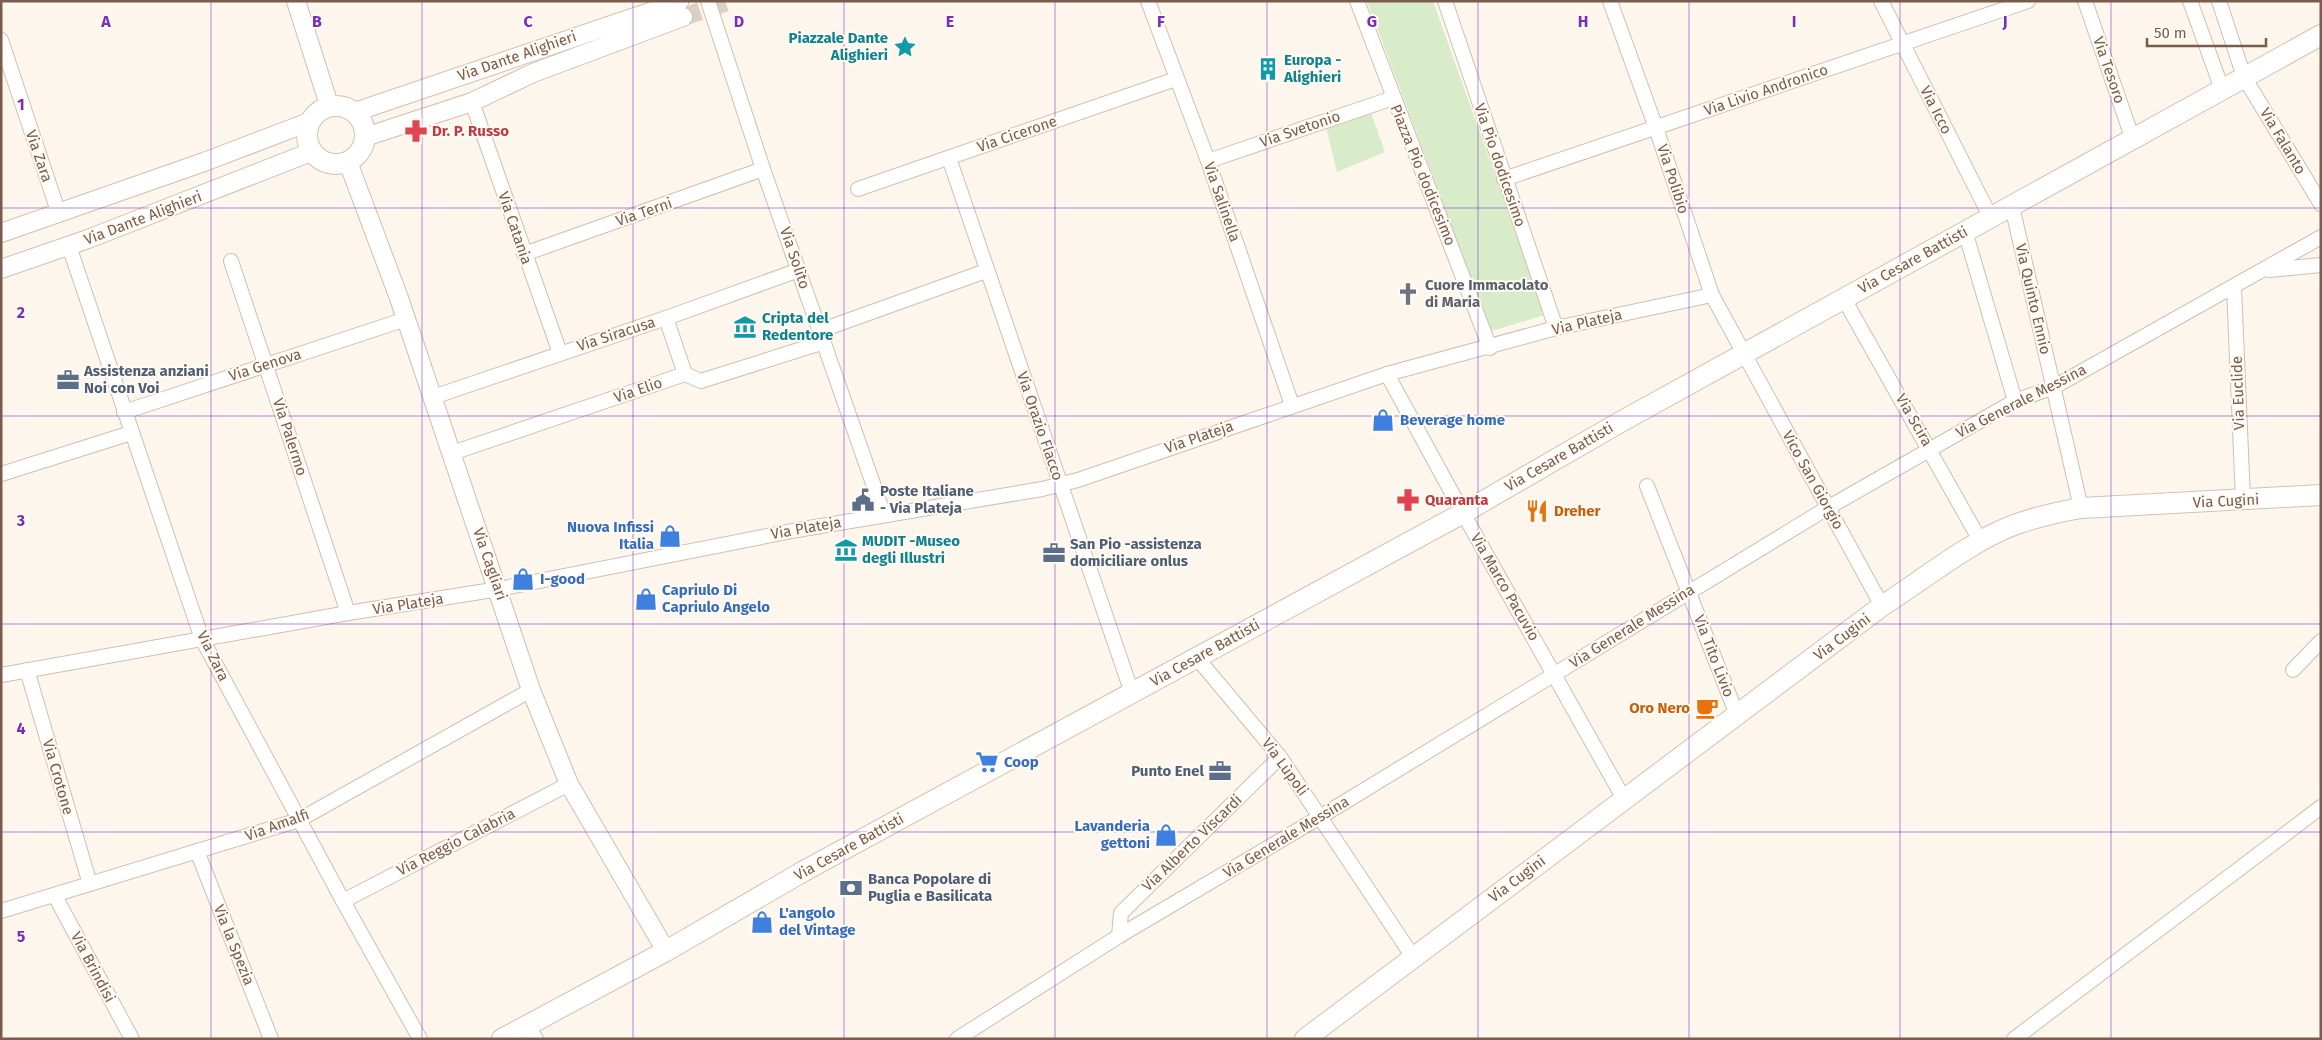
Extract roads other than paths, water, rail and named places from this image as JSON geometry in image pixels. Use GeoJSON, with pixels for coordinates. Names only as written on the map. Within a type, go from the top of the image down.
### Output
{"type":"FeatureCollection","features":[{"type":"Feature","properties":{"kind":"main road","name":"Via Cesare Battisti"},"geometry":{"type":"LineString","coordinates":[[502,1039],[531,1031],[804,871],[1463,513],[1615,425],[2321,35]]}},
{"type":"Feature","properties":{"kind":"main road"},"geometry":{"type":"LineString","coordinates":[[329,105],[343,106],[355,112],[365,128],[366,137],[358,154],[348,162],[334,164],[321,161],[311,152],[306,137],[308,122],[317,111],[329,105]]}},
{"type":"Feature","properties":{"kind":"main road","name":"Via Cugini"},"geometry":{"type":"LineString","coordinates":[[1305,1039],[1882,606],[1981,542],[2012,525],[2044,515],[2081,508],[2321,495]]}},
{"type":"Feature","properties":{"kind":"street"},"geometry":{"type":"LineString","coordinates":[[296,1],[329,105]]}},
{"type":"Feature","properties":{"kind":"street","name":"Via Solìto"},"geometry":{"type":"LineString","coordinates":[[708,1],[763,169],[884,515]]}},
{"type":"Feature","properties":{"kind":"street","name":"Via Salinella"},"geometry":{"type":"LineString","coordinates":[[1148,1],[1208,161],[1292,405]]}},
{"type":"Feature","properties":{"kind":"street","name":"Piazza Pio dodicesimo"},"geometry":{"type":"LineString","coordinates":[[1358,1],[1393,98],[1490,348]]}},
{"type":"Feature","properties":{"kind":"street","name":"Via Pio dodicesimo"},"geometry":{"type":"LineString","coordinates":[[1446,1],[1504,179],[1556,328]]}},
{"type":"Feature","properties":{"kind":"street","name":"Via Polibio"},"geometry":{"type":"LineString","coordinates":[[1610,1],[1656,128],[1712,295],[1743,354]]}},
{"type":"Feature","properties":{"kind":"street","name":"Via Icco"},"geometry":{"type":"LineString","coordinates":[[1881,1],[1991,218]]}},
{"type":"Feature","properties":{"kind":"street","name":"Via Livio Andronico"},"geometry":{"type":"LineString","coordinates":[[1504,179],[2028,1]]}},
{"type":"Feature","properties":{"kind":"street","name":"Via Tesoro"},"geometry":{"type":"LineString","coordinates":[[2085,1],[2133,140]]}},
{"type":"Feature","properties":{"kind":"street"},"geometry":{"type":"LineString","coordinates":[[2190,1],[2222,90]]}},
{"type":"Feature","properties":{"kind":"street","name":"Via Falanto"},"geometry":{"type":"LineString","coordinates":[[2219,1],[2244,77],[2321,204]]}},
{"type":"Feature","properties":{"kind":"street","name":"Via Dante Alighieri"},"geometry":{"type":"LineString","coordinates":[[366,137],[472,102],[533,72],[681,10]]}},
{"type":"Feature","properties":{"kind":"street","name":"Via Dante Alighieri"},"geometry":{"type":"LineString","coordinates":[[355,112],[681,10]]}},
{"type":"Feature","properties":{"kind":"street","name":"Via Zara"},"geometry":{"type":"LineString","coordinates":[[1,40],[59,214]]}},
{"type":"Feature","properties":{"kind":"street","name":"Via Cicerone"},"geometry":{"type":"LineString","coordinates":[[858,189],[1176,79]]}},
{"type":"Feature","properties":{"kind":"street","name":"Via Svetonio"},"geometry":{"type":"LineString","coordinates":[[1208,161],[1393,98]]}},
{"type":"Feature","properties":{"kind":"street","name":"Via Catania"},"geometry":{"type":"LineString","coordinates":[[472,102],[560,353]]}},
{"type":"Feature","properties":{"kind":"street","name":"Via Dante Alighieri"},"geometry":{"type":"LineString","coordinates":[[1,233],[204,162],[308,122]]}},
{"type":"Feature","properties":{"kind":"street","name":"Via Dante Alighieri"},"geometry":{"type":"LineString","coordinates":[[1,270],[69,246],[311,152]]}},
{"type":"Feature","properties":{"kind":"street","name":"Via Orazio Flacco"},"geometry":{"type":"LineString","coordinates":[[949,158],[986,271],[1132,693]]}},
{"type":"Feature","properties":{"kind":"street","name":"Via Cagliari"},"geometry":{"type":"LineString","coordinates":[[348,162],[406,319],[499,589],[531,690],[569,784],[666,951]]}},
{"type":"Feature","properties":{"kind":"street","name":"Via Terni"},"geometry":{"type":"LineString","coordinates":[[524,254],[763,169]]}},
{"type":"Feature","properties":{"kind":"street","name":"Via Quinto Ennio"},"geometry":{"type":"LineString","coordinates":[[2012,206],[2081,508]]}},
{"type":"Feature","properties":{"kind":"street"},"geometry":{"type":"LineString","coordinates":[[1965,231],[2015,401]]}},
{"type":"Feature","properties":{"kind":"street","name":"Via Generale Messina"},"geometry":{"type":"LineString","coordinates":[[956,1039],[1118,936],[1320,817],[1829,507],[2015,401],[2054,387],[2321,237]]}},
{"type":"Feature","properties":{"kind":"street","name":"Via Zara"},"geometry":{"type":"LineString","coordinates":[[69,246],[202,639],[343,901],[420,1039]]}},
{"type":"Feature","properties":{"kind":"street","name":"Via Palermo"},"geometry":{"type":"LineString","coordinates":[[231,261],[348,613]]}},
{"type":"Feature","properties":{"kind":"street"},"geometry":{"type":"LineString","coordinates":[[2264,270],[2321,265]]}},
{"type":"Feature","properties":{"kind":"street","name":"Via Siracusa"},"geometry":{"type":"LineString","coordinates":[[433,397],[666,318],[799,270]]}},
{"type":"Feature","properties":{"kind":"street"},"geometry":{"type":"LineString","coordinates":[[666,318],[685,374],[701,381],[822,336],[986,271]]}},
{"type":"Feature","properties":{"kind":"street","name":"Via Euclide"},"geometry":{"type":"LineString","coordinates":[[2234,287],[2242,500]]}},
{"type":"Feature","properties":{"kind":"street","name":"Via Plateja"},"geometry":{"type":"LineString","coordinates":[[1,675],[348,613],[499,589],[797,530],[1061,484],[1387,374],[1490,348],[1556,328],[1712,295]]}},
{"type":"Feature","properties":{"kind":"street","name":"Via Scira"},"geometry":{"type":"LineString","coordinates":[[1844,299],[1930,448],[1981,542]]}},
{"type":"Feature","properties":{"kind":"street","name":"Via Genova"},"geometry":{"type":"LineString","coordinates":[[124,412],[406,319]]}},
{"type":"Feature","properties":{"kind":"street","name":"Vico San Giorgio"},"geometry":{"type":"LineString","coordinates":[[1743,354],[1882,606]]}},
{"type":"Feature","properties":{"kind":"street","name":"Via Elio"},"geometry":{"type":"LineString","coordinates":[[452,453],[685,374]]}},
{"type":"Feature","properties":{"kind":"street","name":"Via Marco Pacuvio"},"geometry":{"type":"LineString","coordinates":[[1387,374],[1624,799]]}},
{"type":"Feature","properties":{"kind":"street"},"geometry":{"type":"LineString","coordinates":[[1,474],[131,433]]}},
{"type":"Feature","properties":{"kind":"street","name":"Via Tito Livio"},"geometry":{"type":"LineString","coordinates":[[1647,486],[1737,715]]}},
{"type":"Feature","properties":{"kind":"street"},"geometry":{"type":"LineString","coordinates":[[2294,670],[2321,641]]}},
{"type":"Feature","properties":{"kind":"street","name":"Via Lùpoli"},"geometry":{"type":"LineString","coordinates":[[1197,658],[1280,758],[1320,817],[1421,951]]}},
{"type":"Feature","properties":{"kind":"street","name":"Via Crotone"},"geometry":{"type":"LineString","coordinates":[[27,670],[90,884]]}},
{"type":"Feature","properties":{"kind":"street","name":"Via Amalfi"},"geometry":{"type":"LineString","coordinates":[[1,911],[299,820],[531,690]]}},
{"type":"Feature","properties":{"kind":"street","name":"Via Alberto Viscardi"},"geometry":{"type":"LineString","coordinates":[[1118,936],[1121,913],[1280,758]]}},
{"type":"Feature","properties":{"kind":"street","name":"Via Reggio Calabria"},"geometry":{"type":"LineString","coordinates":[[343,901],[569,784]]}},
{"type":"Feature","properties":{"kind":"street"},"geometry":{"type":"LineString","coordinates":[[2014,1039],[2321,807]]}},
{"type":"Feature","properties":{"kind":"street","name":"Via la Spezia"},"geometry":{"type":"LineString","coordinates":[[197,852],[271,1039]]}},
{"type":"Feature","properties":{"kind":"street","name":"Via Brindisi"},"geometry":{"type":"LineString","coordinates":[[55,896],[132,1039]]}},
{"type":"Feature","properties":{"kind":"tunnel"},"geometry":{"type":"LineString","coordinates":[[683,17],[731,1]]}},
{"type":"Feature","properties":{"kind":"place","name":"Piazzale Dante Alighieri"},"geometry":{"type":"Point","coordinates":[905,47]}},
{"type":"Feature","properties":{"kind":"place","name":"Europa - Alighieri"},"geometry":{"type":"Point","coordinates":[1268,69]}},
{"type":"Feature","properties":{"kind":"place","name":"Dr. P. Russo"},"geometry":{"type":"Point","coordinates":[416,131]}},
{"type":"Feature","properties":{"kind":"place","name":"Cuore Immacolato di Maria"},"geometry":{"type":"Point","coordinates":[1408,294]}},
{"type":"Feature","properties":{"kind":"place","name":"Cripta del Redentore"},"geometry":{"type":"Point","coordinates":[745,327]}},
{"type":"Feature","properties":{"kind":"place","name":"Assistenza anziani Noi con Voi"},"geometry":{"type":"Point","coordinates":[68,380]}},
{"type":"Feature","properties":{"kind":"place","name":"Beverage home"},"geometry":{"type":"Point","coordinates":[1383,420]}},
{"type":"Feature","properties":{"kind":"place","name":"Poste Italiane - Via Plateja"},"geometry":{"type":"Point","coordinates":[863,500]}},
{"type":"Feature","properties":{"kind":"place","name":"Quaranta"},"geometry":{"type":"Point","coordinates":[1408,500]}},
{"type":"Feature","properties":{"kind":"place","name":"Dreher"},"geometry":{"type":"Point","coordinates":[1537,511]}},
{"type":"Feature","properties":{"kind":"place","name":"Nuova Infissi Italia"},"geometry":{"type":"Point","coordinates":[670,536]}},
{"type":"Feature","properties":{"kind":"place","name":"MUDIT -Museo degli Illustri"},"geometry":{"type":"Point","coordinates":[846,550]}},
{"type":"Feature","properties":{"kind":"place","name":"San Pio -assistenza domiciliare onlus"},"geometry":{"type":"Point","coordinates":[1054,553]}},
{"type":"Feature","properties":{"kind":"place","name":"I-good"},"geometry":{"type":"Point","coordinates":[523,579]}},
{"type":"Feature","properties":{"kind":"place","name":"Capriulo Di Capriulo Angelo"},"geometry":{"type":"Point","coordinates":[646,599]}},
{"type":"Feature","properties":{"kind":"place","name":"Oro Nero"},"geometry":{"type":"Point","coordinates":[1707,708]}},
{"type":"Feature","properties":{"kind":"place","name":"Coop"},"geometry":{"type":"Point","coordinates":[987,762]}},
{"type":"Feature","properties":{"kind":"place","name":"Punto Enel"},"geometry":{"type":"Point","coordinates":[1220,771]}},
{"type":"Feature","properties":{"kind":"place","name":"Lavanderia gettoni"},"geometry":{"type":"Point","coordinates":[1166,835]}},
{"type":"Feature","properties":{"kind":"place","name":"Banca Popolare di Puglia e Basilicata"},"geometry":{"type":"Point","coordinates":[851,888]}},
{"type":"Feature","properties":{"kind":"place","name":"L'angolo del Vintage"},"geometry":{"type":"Point","coordinates":[762,922]}}]}
